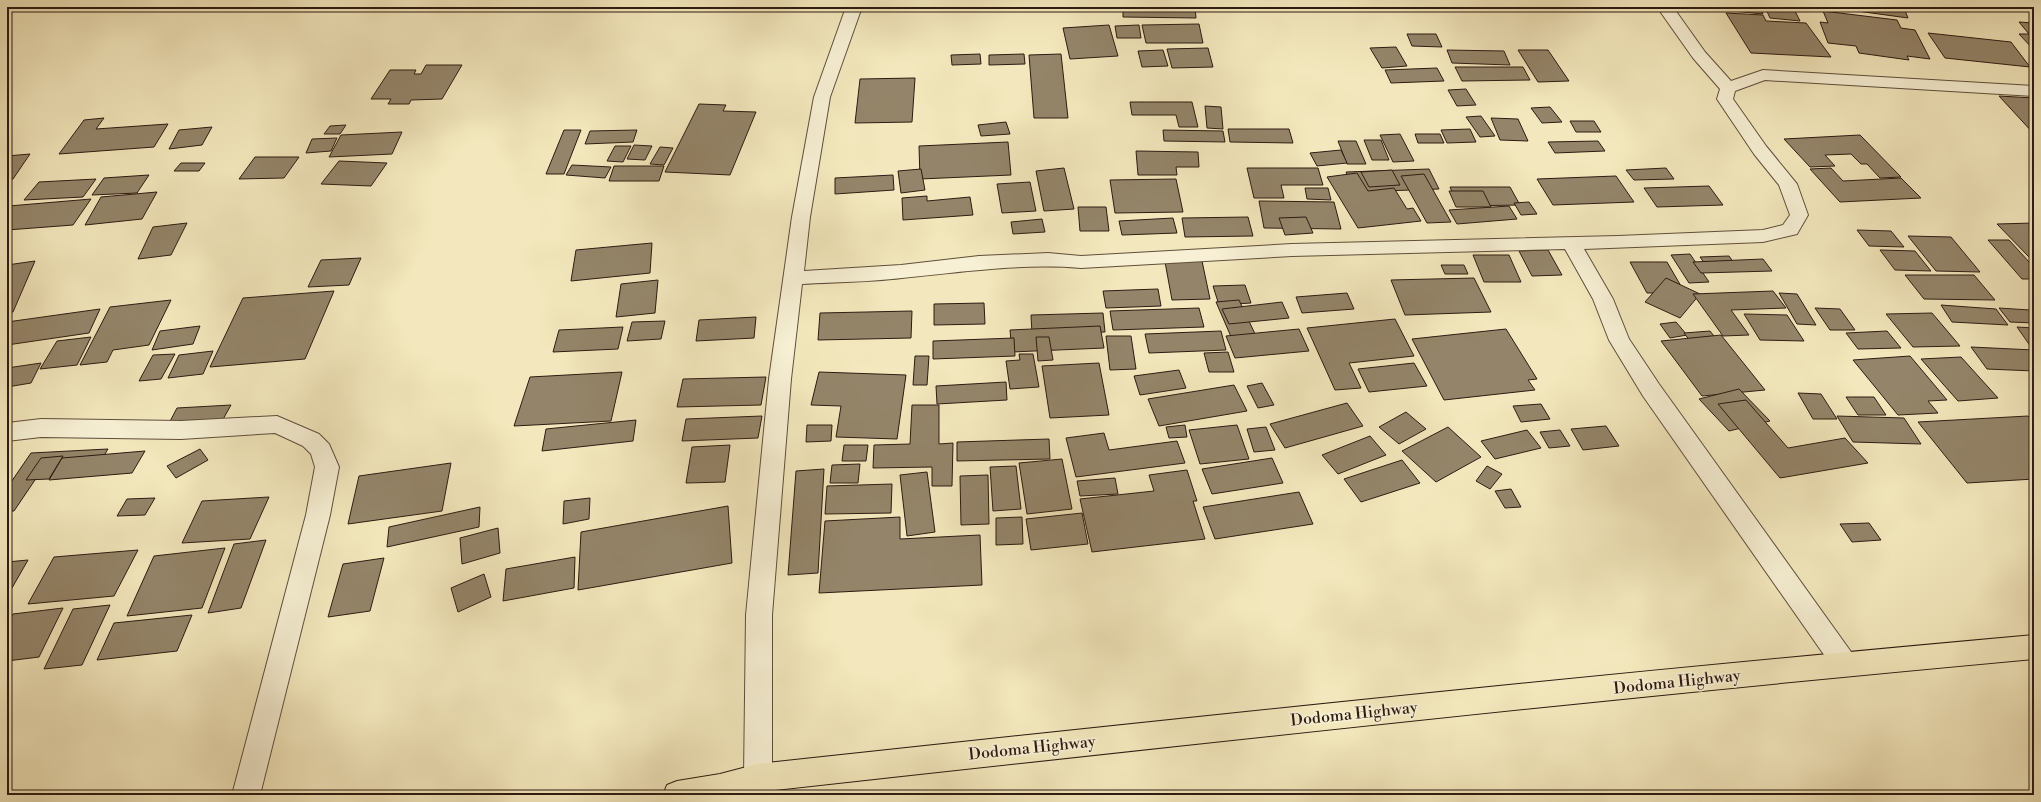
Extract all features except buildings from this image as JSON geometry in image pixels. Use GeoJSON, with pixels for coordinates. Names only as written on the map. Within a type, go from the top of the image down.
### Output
{"type":"FeatureCollection","features":[{"type":"Feature","properties":{"kind":"highway","name":"Dodoma Highway"},"geometry":{"type":"LineString","coordinates":[[677,795],[720,788],[758,778],[1234,726],[1845,664],[2034,647]]}},
{"type":"Feature","properties":{"kind":"street"},"geometry":{"type":"LineString","coordinates":[[758,778],[759,615],[780,379],[801,217],[822,97],[854,7]]}},
{"type":"Feature","properties":{"kind":"street"},"geometry":{"type":"LineString","coordinates":[[1665,7],[1699,55],[1728,88]]}},
{"type":"Feature","properties":{"kind":"street"},"geometry":{"type":"LineString","coordinates":[[1728,88],[1763,75],[2034,91]]}},
{"type":"Feature","properties":{"kind":"street"},"geometry":{"type":"LineString","coordinates":[[793,278],[901,272],[979,262],[1048,259],[1081,262],[1292,250],[1571,243],[1763,236],[1790,230],[1799,215],[1788,184],[1760,150],[1734,114],[1726,99],[1728,88]]}},
{"type":"Feature","properties":{"kind":"street"},"geometry":{"type":"LineString","coordinates":[[1571,243],[1603,299],[1619,340],[1651,390],[1845,664]]}},
{"type":"Feature","properties":{"kind":"street"},"geometry":{"type":"LineString","coordinates":[[7,432],[41,428],[181,430],[277,424],[311,440],[321,450],[327,467],[318,515],[246,795]]}}]}
